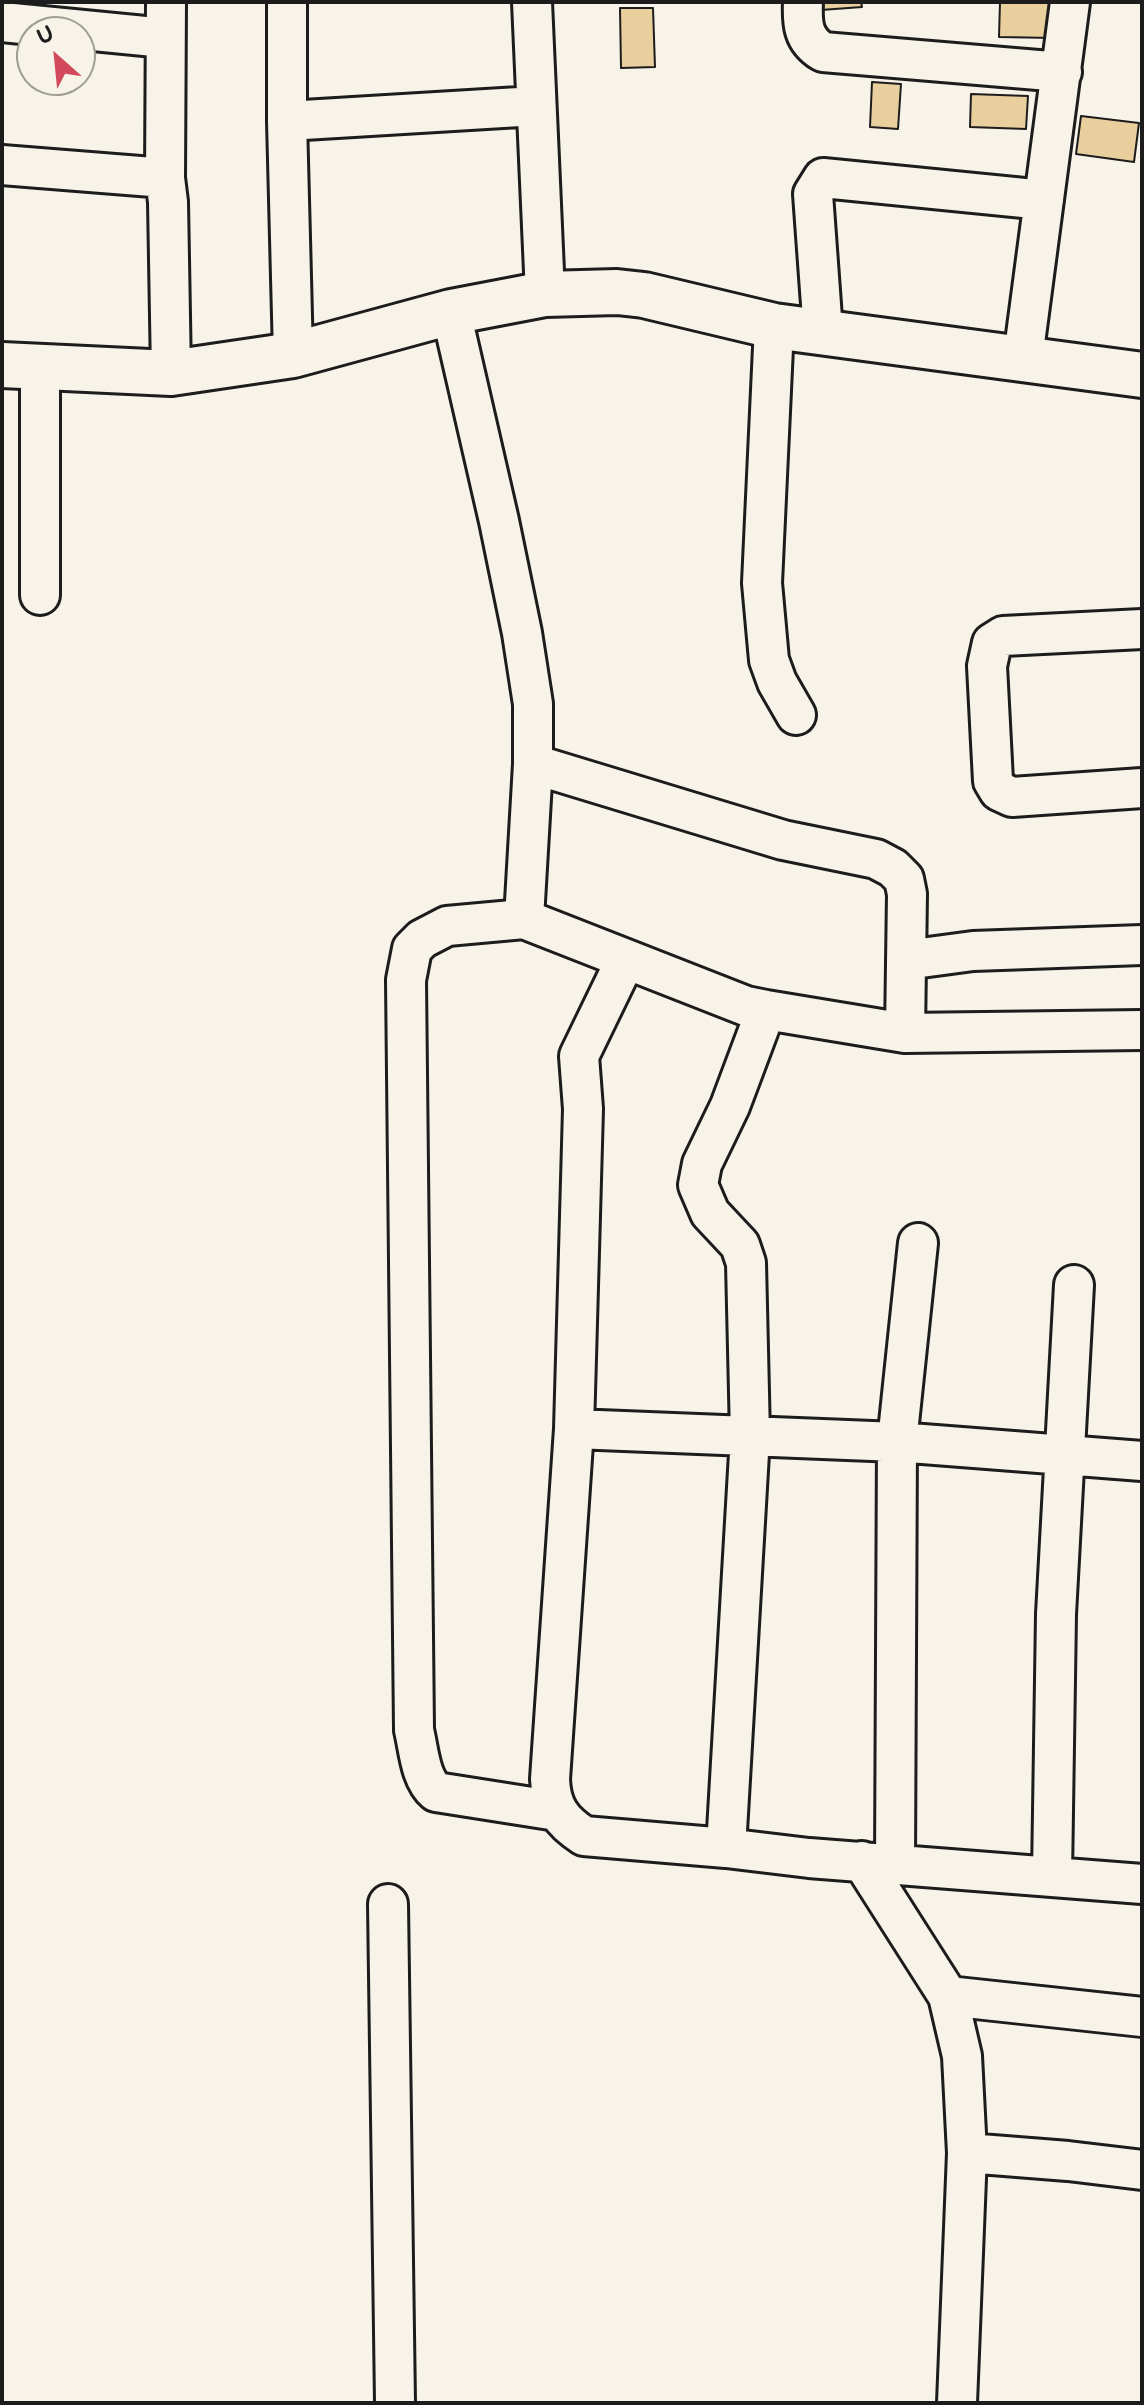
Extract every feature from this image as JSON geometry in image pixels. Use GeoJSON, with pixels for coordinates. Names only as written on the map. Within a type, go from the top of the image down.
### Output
{"type":"FeatureCollection","features":[{"type":"Feature","properties":{"kind":"street"},"geometry":{"type":"LineString","coordinates":[[287,2],[293,355]]}},
{"type":"Feature","properties":{"kind":"street"},"geometry":{"type":"LineString","coordinates":[[532,2],[545,294]]}},
{"type":"Feature","properties":{"kind":"street"},"geometry":{"type":"LineString","coordinates":[[803,2],[802,20],[806,34],[811,45],[823,52],[1062,72]]}},
{"type":"Feature","properties":{"kind":"street"},"geometry":{"type":"LineString","coordinates":[[1023,358],[1070,2]]}},
{"type":"Feature","properties":{"kind":"street"},"geometry":{"type":"LineString","coordinates":[[2,22],[166,20],[165,178],[171,373]]}},
{"type":"Feature","properties":{"kind":"street"},"geometry":{"type":"LineString","coordinates":[[287,121],[536,106]]}},
{"type":"Feature","properties":{"kind":"street"},"geometry":{"type":"LineString","coordinates":[[2,165],[165,178]]}},
{"type":"Feature","properties":{"kind":"street"},"geometry":{"type":"LineString","coordinates":[[823,332],[813,194],[823,178],[1044,200]]}},
{"type":"Feature","properties":{"kind":"street"},"geometry":{"type":"LineString","coordinates":[[40,595],[21,366],[171,373],[293,355],[451,312],[545,294],[617,292],[644,295],[774,326],[1142,375]]}},
{"type":"Feature","properties":{"kind":"street"},"geometry":{"type":"LineString","coordinates":[[451,312],[499,521],[533,704],[533,764],[524,919]]}},
{"type":"Feature","properties":{"kind":"street"},"geometry":{"type":"LineString","coordinates":[[774,326],[762,583],[769,660],[777,682],[796,715]]}},
{"type":"Feature","properties":{"kind":"street"},"geometry":{"type":"LineString","coordinates":[[1142,629],[1003,636],[992,643],[987,666],[993,781],[999,791],[1012,797],[1142,788]]}},
{"type":"Feature","properties":{"kind":"street"},"geometry":{"type":"LineString","coordinates":[[533,764],[783,840],[876,859],[893,868],[904,879],[907,894],[905,1033]]}},
{"type":"Feature","properties":{"kind":"street"},"geometry":{"type":"LineString","coordinates":[[557,1811],[436,1792],[425,1776],[414,1730],[406,980],[412,949],[422,939],[447,926],[524,919],[746,1006],[766,1010],[905,1033],[1142,1030]]}},
{"type":"Feature","properties":{"kind":"street"},"geometry":{"type":"LineString","coordinates":[[906,960],[973,951],[1142,945]]}},
{"type":"Feature","properties":{"kind":"street"},"geometry":{"type":"LineString","coordinates":[[626,959],[579,1056],[583,1109],[574,1429],[550,1779],[550,1793],[557,1811],[567,1826],[584,1836],[1142,1884]]}},
{"type":"Feature","properties":{"kind":"street"},"geometry":{"type":"LineString","coordinates":[[726,1848],[750,1436],[746,1263],[744,1252],[710,1213],[698,1185],[702,1164],[730,1106],[766,1010]]}},
{"type":"Feature","properties":{"kind":"street"},"geometry":{"type":"LineString","coordinates":[[918,1243],[897,1442],[879,1862],[948,1996],[962,2056],[967,2153],[957,2403]]}},
{"type":"Feature","properties":{"kind":"street"},"geometry":{"type":"LineString","coordinates":[[1052,1876],[1056,1614],[1074,1285]]}},
{"type":"Feature","properties":{"kind":"street"},"geometry":{"type":"LineString","coordinates":[[574,1429],[897,1442],[1142,1461]]}},
{"type":"Feature","properties":{"kind":"street"},"geometry":{"type":"LineString","coordinates":[[388,1904],[395,2403]]}},
{"type":"Feature","properties":{"kind":"street"},"geometry":{"type":"LineString","coordinates":[[948,1996],[1142,2017]]}},
{"type":"Feature","properties":{"kind":"street"},"geometry":{"type":"LineString","coordinates":[[967,2153],[1142,2170]]}},
{"type":"Feature","properties":{"kind":"building"},"geometry":{"type":"Polygon","coordinates":[[[820,2],[861,2],[862,7],[821,10],[820,2]]]}},
{"type":"Feature","properties":{"kind":"building"},"geometry":{"type":"Polygon","coordinates":[[[1000,2],[1055,2],[1054,38],[999,37],[1000,2]]]}},
{"type":"Feature","properties":{"kind":"building"},"geometry":{"type":"Polygon","coordinates":[[[620,8],[653,8],[655,67],[621,68],[620,8]]]}},
{"type":"Feature","properties":{"kind":"building"},"geometry":{"type":"Polygon","coordinates":[[[872,82],[901,84],[898,129],[870,127],[872,82]]]}},
{"type":"Feature","properties":{"kind":"building"},"geometry":{"type":"Polygon","coordinates":[[[971,94],[1028,96],[1026,129],[970,127],[971,94]]]}},
{"type":"Feature","properties":{"kind":"building"},"geometry":{"type":"Polygon","coordinates":[[[1081,116],[1139,123],[1134,162],[1076,154],[1081,116]]]}}]}
